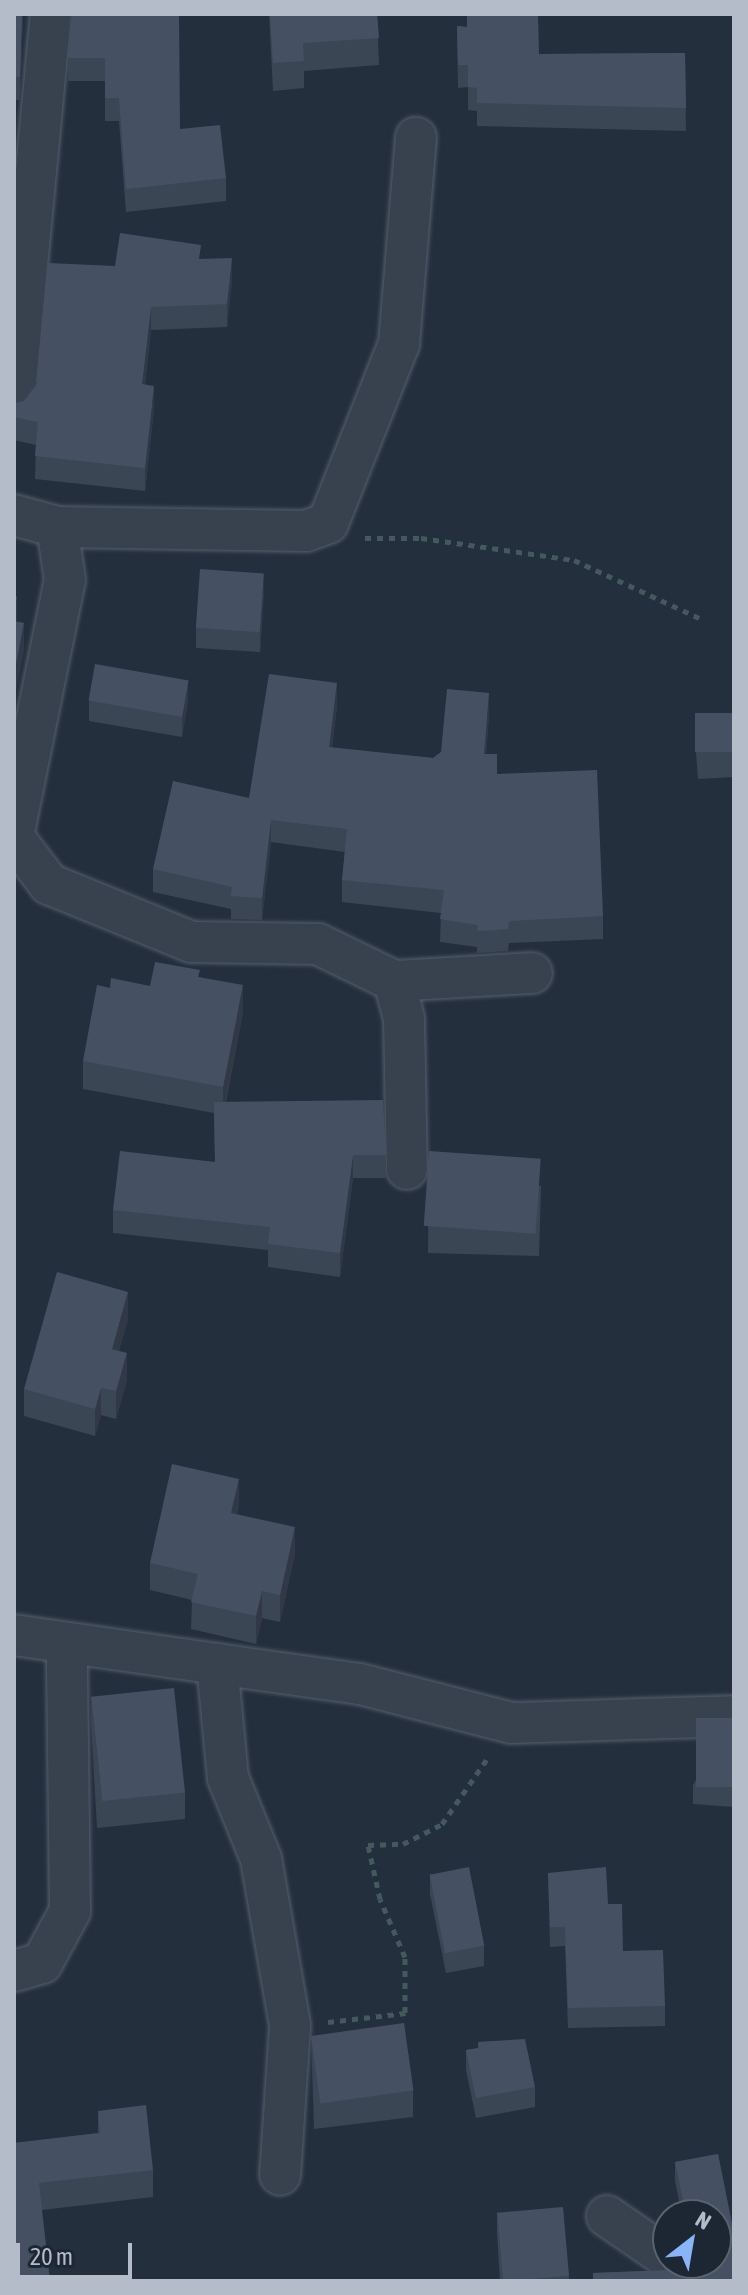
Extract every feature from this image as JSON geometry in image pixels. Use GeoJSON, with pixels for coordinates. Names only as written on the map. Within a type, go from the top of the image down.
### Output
{"type":"FeatureCollection","features":[{"type":"Feature","properties":{"kind":"street"},"geometry":{"type":"LineString","coordinates":[[14,404],[51,14]]}},
{"type":"Feature","properties":{"kind":"street"},"geometry":{"type":"LineString","coordinates":[[14,515],[57,527],[306,531],[328,523],[399,344],[416,138]]}},
{"type":"Feature","properties":{"kind":"street"},"geometry":{"type":"LineString","coordinates":[[14,832],[65,580],[57,527]]}},
{"type":"Feature","properties":{"kind":"street"},"geometry":{"type":"LineString","coordinates":[[14,838],[49,884],[191,942],[318,944],[394,981],[532,973]]}},
{"type":"Feature","properties":{"kind":"street"},"geometry":{"type":"LineString","coordinates":[[394,981],[404,1019],[407,1169]]}},
{"type":"Feature","properties":{"kind":"street"},"geometry":{"type":"LineString","coordinates":[[14,1635],[67,1647],[360,1684],[512,1723],[734,1716]]}},
{"type":"Feature","properties":{"kind":"street"},"geometry":{"type":"LineString","coordinates":[[14,1971],[42,1963],[70,1911],[67,1647]]}},
{"type":"Feature","properties":{"kind":"street"},"geometry":{"type":"LineString","coordinates":[[217,1664],[228,1778],[261,1859],[290,2026],[280,2175]]}},
{"type":"Feature","properties":{"kind":"street"},"geometry":{"type":"LineString","coordinates":[[607,2216],[652,2247]]}},
{"type":"Feature","properties":{"kind":"path"},"geometry":{"type":"LineString","coordinates":[[328,523],[356,538],[421,538],[574,560],[699,618]]}},
{"type":"Feature","properties":{"kind":"path"},"geometry":{"type":"LineString","coordinates":[[290,2026],[405,2013],[405,1957],[380,1899],[368,1845],[403,1844],[442,1824],[512,1723]]}},
{"type":"Feature","properties":{"kind":"building"},"geometry":{"type":"Polygon","coordinates":[[[14,14],[22,14],[20,77],[14,76],[14,14]]]}},
{"type":"Feature","properties":{"kind":"building"},"geometry":{"type":"Polygon","coordinates":[[[72,14],[179,14],[180,129],[220,125],[226,178],[126,189],[119,98],[105,98],[105,58],[68,58],[72,14]]]}},
{"type":"Feature","properties":{"kind":"building"},"geometry":{"type":"Polygon","coordinates":[[[270,14],[377,14],[379,38],[303,43],[304,61],[273,63],[270,14]]]}},
{"type":"Feature","properties":{"kind":"building"},"geometry":{"type":"Polygon","coordinates":[[[467,14],[538,14],[539,54],[685,53],[686,108],[477,103],[477,88],[468,87],[468,65],[458,65],[457,26],[467,27],[467,14]]]}},
{"type":"Feature","properties":{"kind":"building"},"geometry":{"type":"Polygon","coordinates":[[[120,233],[201,245],[199,259],[232,258],[227,304],[151,307],[142,384],[154,386],[145,468],[35,456],[38,422],[14,417],[14,403],[24,401],[37,384],[48,263],[115,266],[120,233]]]}},
{"type":"Feature","properties":{"kind":"building"},"geometry":{"type":"Polygon","coordinates":[[[200,569],[264,573],[260,632],[196,628],[200,569]]]}},
{"type":"Feature","properties":{"kind":"building"},"geometry":{"type":"Polygon","coordinates":[[[14,621],[24,623],[14,675],[14,621]]]}},
{"type":"Feature","properties":{"kind":"building"},"geometry":{"type":"Polygon","coordinates":[[[95,664],[189,680],[182,717],[89,700],[95,664]]]}},
{"type":"Feature","properties":{"kind":"building"},"geometry":{"type":"Polygon","coordinates":[[[269,674],[337,683],[329,747],[433,758],[441,752],[447,689],[489,693],[484,754],[497,754],[497,774],[597,770],[603,916],[509,921],[508,929],[477,931],[478,925],[440,919],[444,890],[342,880],[347,829],[271,820],[262,898],[231,896],[232,887],[153,869],[173,781],[249,798],[269,674]]]}},
{"type":"Feature","properties":{"kind":"building"},"geometry":{"type":"Polygon","coordinates":[[[695,713],[734,713],[734,752],[695,752],[695,713]]]}},
{"type":"Feature","properties":{"kind":"building"},"geometry":{"type":"Polygon","coordinates":[[[155,962],[200,970],[198,977],[243,985],[223,1087],[83,1061],[97,985],[110,988],[111,978],[150,986],[155,962]]]}},
{"type":"Feature","properties":{"kind":"building"},"geometry":{"type":"Polygon","coordinates":[[[383,1100],[386,1155],[353,1155],[340,1253],[268,1244],[270,1227],[113,1210],[120,1151],[215,1162],[214,1102],[383,1100]]]}},
{"type":"Feature","properties":{"kind":"building"},"geometry":{"type":"Polygon","coordinates":[[[429,1151],[541,1159],[535,1234],[424,1226],[429,1151]]]}},
{"type":"Feature","properties":{"kind":"building"},"geometry":{"type":"Polygon","coordinates":[[[57,1272],[128,1292],[112,1349],[127,1353],[116,1391],[101,1388],[95,1409],[24,1389],[57,1272]]]}},
{"type":"Feature","properties":{"kind":"building"},"geometry":{"type":"Polygon","coordinates":[[[172,1464],[239,1479],[231,1513],[295,1527],[280,1595],[262,1591],[256,1616],[191,1602],[198,1574],[150,1563],[172,1464]]]}},
{"type":"Feature","properties":{"kind":"building"},"geometry":{"type":"Polygon","coordinates":[[[174,1688],[185,1792],[102,1801],[91,1697],[174,1688]]]}},
{"type":"Feature","properties":{"kind":"building"},"geometry":{"type":"Polygon","coordinates":[[[696,1718],[734,1718],[734,1787],[696,1787],[696,1718]]]}},
{"type":"Feature","properties":{"kind":"building"},"geometry":{"type":"Polygon","coordinates":[[[469,1867],[484,1946],[445,1953],[430,1875],[469,1867]]]}},
{"type":"Feature","properties":{"kind":"building"},"geometry":{"type":"Polygon","coordinates":[[[606,1867],[608,1904],[622,1904],[623,1951],[663,1950],[665,2006],[568,2008],[565,1927],[550,1927],[548,1873],[606,1867]]]}},
{"type":"Feature","properties":{"kind":"building"},"geometry":{"type":"Polygon","coordinates":[[[404,2023],[413,2090],[320,2103],[311,2036],[404,2023]]]}},
{"type":"Feature","properties":{"kind":"building"},"geometry":{"type":"Polygon","coordinates":[[[525,2039],[535,2087],[476,2098],[466,2050],[479,2048],[478,2042],[525,2039]]]}},
{"type":"Feature","properties":{"kind":"building"},"geometry":{"type":"Polygon","coordinates":[[[146,2105],[153,2170],[39,2183],[50,2281],[14,2281],[14,2143],[100,2133],[98,2111],[146,2105]]]}},
{"type":"Feature","properties":{"kind":"building"},"geometry":{"type":"Polygon","coordinates":[[[718,2154],[727,2199],[683,2199],[675,2162],[718,2154]]]}},
{"type":"Feature","properties":{"kind":"building"},"geometry":{"type":"Polygon","coordinates":[[[563,2207],[569,2276],[503,2281],[497,2213],[563,2207]]]}},
{"type":"Feature","properties":{"kind":"building"},"geometry":{"type":"Polygon","coordinates":[[[732,2224],[734,2281],[593,2281],[593,2273],[652,2271],[652,2279],[732,2279],[732,2224]]]}}]}
